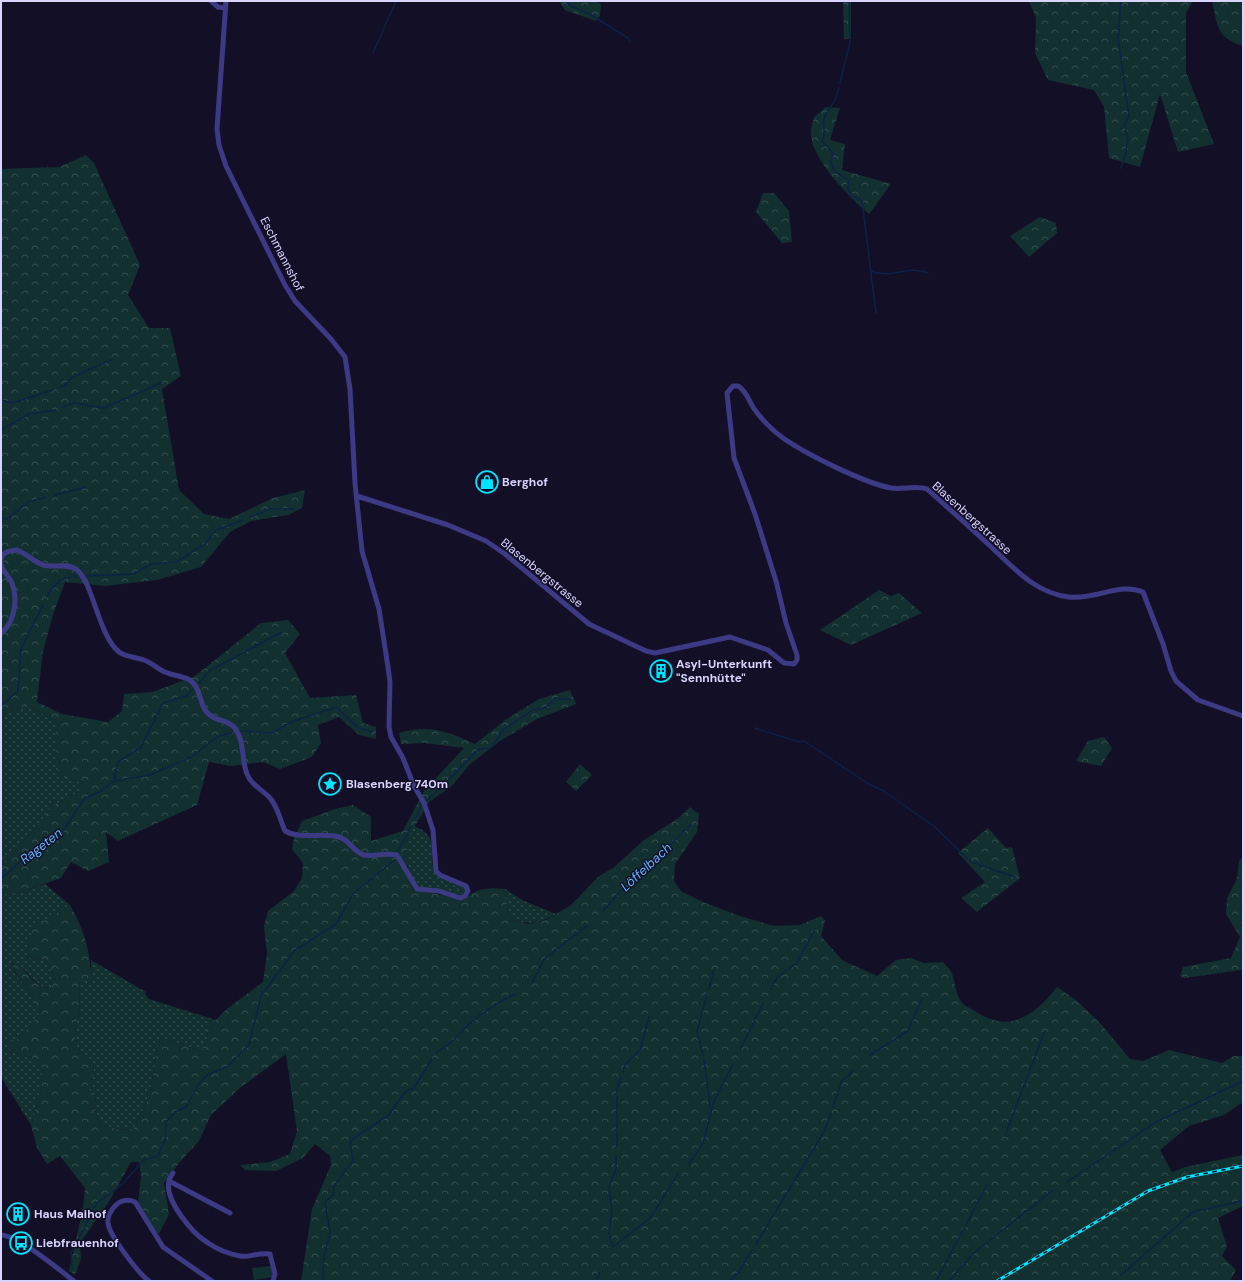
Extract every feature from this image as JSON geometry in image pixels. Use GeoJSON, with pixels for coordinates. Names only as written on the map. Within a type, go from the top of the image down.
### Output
{"type":"FeatureCollection","features":[{"type":"Feature","properties":{"kind":"street"},"geometry":{"type":"LineString","coordinates":[[211,1],[218,7],[225,8]]}},
{"type":"Feature","properties":{"kind":"street","name":"Eschmannshof"},"geometry":{"type":"LineString","coordinates":[[226,1],[217,129],[226,166],[285,285],[295,301],[331,339],[345,358],[350,389],[355,483],[358,496]]}},
{"type":"Feature","properties":{"kind":"street","name":"Blasenbergstrasse"},"geometry":{"type":"LineString","coordinates":[[358,496],[448,525],[486,541],[506,554],[589,624],[646,651],[655,653],[730,637],[768,650],[784,663],[794,664],[797,660],[797,655],[786,623],[776,581],[755,514],[734,458],[727,399],[729,389],[733,386],[738,386],[744,392],[763,420],[784,438],[802,450],[875,483],[892,488],[918,486],[927,489],[1026,580],[1058,595],[1095,596],[1122,588],[1133,588],[1143,592],[1171,671],[1176,681],[1198,700],[1243,716]]}},
{"type":"Feature","properties":{"kind":"street"},"geometry":{"type":"LineString","coordinates":[[1,559],[2,555],[7,552],[17,550],[45,565],[70,566],[76,569],[86,586],[99,618],[113,645],[118,651],[125,655],[146,660],[164,672],[188,679],[194,683],[204,709],[210,716],[218,721],[230,723],[236,729],[244,751],[247,775],[253,783],[270,798],[276,807],[285,831],[298,835],[321,834],[339,837],[346,840],[358,853],[365,855],[377,855],[386,852],[397,855],[417,889],[423,891],[439,891],[460,898],[465,896],[468,891],[466,886],[444,876],[436,870],[433,830],[424,803],[414,786],[403,758],[391,737],[389,727],[390,682],[388,667],[379,609],[362,551],[356,507],[358,496]]}},
{"type":"Feature","properties":{"kind":"street"},"geometry":{"type":"LineString","coordinates":[[1,565],[14,592],[15,609],[8,625],[1,633]]}},
{"type":"Feature","properties":{"kind":"street"},"geometry":{"type":"LineString","coordinates":[[173,1173],[168,1181],[169,1194],[174,1206],[202,1238],[214,1246],[242,1256],[261,1252],[270,1254],[275,1274],[273,1281]]}},
{"type":"Feature","properties":{"kind":"street"},"geometry":{"type":"LineString","coordinates":[[168,1181],[230,1213]]}},
{"type":"Feature","properties":{"kind":"street"},"geometry":{"type":"LineString","coordinates":[[149,1281],[126,1255],[111,1232],[108,1223],[112,1209],[118,1203],[127,1200],[135,1202],[163,1247],[212,1281]]}},
{"type":"Feature","properties":{"kind":"street"},"geometry":{"type":"LineString","coordinates":[[1,1236],[15,1239],[73,1280]]}},
{"type":"Feature","properties":{"kind":"green space"},"geometry":{"type":"Polygon","coordinates":[[[559,1],[596,1],[601,4],[600,16],[596,21],[565,10],[559,1]]]}},
{"type":"Feature","properties":{"kind":"green space"},"geometry":{"type":"Polygon","coordinates":[[[843,1],[851,1],[851,39],[844,39],[843,1]]]}},
{"type":"Feature","properties":{"kind":"green space"},"geometry":{"type":"Polygon","coordinates":[[[1029,1],[1193,1],[1186,13],[1186,72],[1214,144],[1178,152],[1160,94],[1140,167],[1109,158],[1104,107],[1094,90],[1048,80],[1035,53],[1036,18],[1029,1]]]}},
{"type":"Feature","properties":{"kind":"green space"},"geometry":{"type":"Polygon","coordinates":[[[1212,1],[1243,1],[1243,46],[1234,43],[1223,35],[1217,24],[1212,1]]]}},
{"type":"Feature","properties":{"kind":"green space"},"geometry":{"type":"Polygon","coordinates":[[[826,107],[840,108],[830,140],[845,144],[842,170],[891,184],[869,214],[852,199],[825,167],[813,145],[811,128],[814,117],[826,107]]]}},
{"type":"Feature","properties":{"kind":"green space"},"geometry":{"type":"Polygon","coordinates":[[[86,155],[94,163],[140,265],[128,295],[149,328],[170,328],[181,376],[162,389],[179,490],[204,514],[229,519],[273,498],[305,490],[302,508],[288,515],[251,521],[230,532],[201,567],[157,580],[105,586],[65,582],[53,615],[43,651],[37,702],[62,714],[108,722],[122,711],[124,694],[153,692],[195,676],[261,623],[288,620],[300,634],[285,653],[310,698],[356,695],[363,723],[376,727],[376,739],[359,735],[339,717],[318,725],[321,743],[312,757],[280,769],[263,762],[231,766],[209,762],[197,805],[118,841],[106,832],[109,862],[88,871],[71,862],[61,878],[13,895],[1,893],[1,868],[54,805],[80,791],[80,782],[56,775],[56,722],[28,705],[1,716],[1,169],[59,167],[86,155]]]}},
{"type":"Feature","properties":{"kind":"green space"},"geometry":{"type":"Polygon","coordinates":[[[763,193],[774,193],[789,211],[792,242],[782,243],[756,212],[763,193]]]}},
{"type":"Feature","properties":{"kind":"green space"},"geometry":{"type":"Polygon","coordinates":[[[1040,217],[1056,223],[1057,233],[1029,257],[1010,236],[1040,217]]]}},
{"type":"Feature","properties":{"kind":"green space"},"geometry":{"type":"Polygon","coordinates":[[[879,590],[891,596],[899,593],[922,613],[851,645],[820,630],[879,590]]]}},
{"type":"Feature","properties":{"kind":"green space"},"geometry":{"type":"Polygon","coordinates":[[[570,690],[576,704],[537,719],[500,741],[469,765],[452,786],[429,802],[406,841],[408,865],[403,868],[414,890],[465,899],[478,890],[494,888],[505,889],[508,913],[512,920],[528,924],[546,920],[571,905],[599,876],[613,868],[644,840],[680,817],[690,807],[699,814],[697,832],[675,864],[674,881],[682,892],[703,902],[740,916],[774,926],[800,925],[821,916],[825,921],[821,936],[842,960],[877,976],[896,960],[911,958],[924,963],[943,962],[951,971],[961,1002],[987,1018],[999,1021],[1010,1021],[1030,1013],[1040,1006],[1057,987],[1077,1001],[1101,1024],[1130,1059],[1143,1061],[1169,1050],[1222,1063],[1234,1056],[1243,1056],[1243,1102],[1224,1115],[1189,1126],[1160,1150],[1172,1172],[1185,1167],[1243,1155],[1243,1206],[1218,1218],[1227,1247],[1222,1256],[1236,1270],[1230,1281],[301,1281],[312,1209],[331,1165],[330,1156],[315,1144],[303,1158],[276,1171],[245,1170],[240,1165],[270,1162],[290,1154],[297,1131],[286,1054],[240,1088],[211,1115],[199,1141],[179,1163],[164,1183],[169,1214],[159,1234],[148,1225],[138,1202],[141,1176],[139,1162],[131,1162],[110,1200],[80,1243],[81,1259],[75,1275],[69,1271],[83,1208],[85,1188],[60,1156],[47,1164],[37,1148],[31,1125],[41,1089],[43,1067],[31,1057],[10,1052],[9,1041],[20,1038],[41,1012],[15,972],[11,961],[22,968],[33,981],[44,987],[51,989],[55,978],[45,960],[27,957],[32,928],[70,905],[75,913],[88,949],[91,968],[91,978],[79,981],[80,1012],[74,1030],[78,1049],[89,1058],[94,1066],[93,1075],[88,1089],[96,1096],[94,1109],[100,1123],[116,1129],[133,1130],[149,1097],[160,1037],[201,1051],[208,1040],[207,1028],[228,1008],[263,982],[267,954],[264,926],[268,911],[294,891],[302,878],[303,863],[292,849],[294,839],[302,821],[335,809],[353,805],[371,817],[371,841],[403,831],[424,791],[464,748],[424,743],[401,744],[399,733],[420,729],[438,730],[447,732],[475,744],[505,720],[539,699],[570,690]]]}},
{"type":"Feature","properties":{"kind":"green space"},"geometry":{"type":"Polygon","coordinates":[[[28,705],[56,722],[56,775],[80,782],[80,791],[54,805],[1,868],[1,716],[28,705]]]}},
{"type":"Feature","properties":{"kind":"green space"},"geometry":{"type":"Polygon","coordinates":[[[1104,737],[1112,748],[1101,766],[1076,761],[1088,741],[1104,737]]]}},
{"type":"Feature","properties":{"kind":"green space"},"geometry":{"type":"Polygon","coordinates":[[[580,764],[592,775],[576,791],[566,782],[580,764]]]}},
{"type":"Feature","properties":{"kind":"green space"},"geometry":{"type":"Polygon","coordinates":[[[414,826],[422,830],[430,840],[432,845],[434,872],[440,877],[465,888],[465,893],[459,895],[420,888],[415,884],[408,870],[406,841],[414,826]]]}},
{"type":"Feature","properties":{"kind":"green space"},"geometry":{"type":"Polygon","coordinates":[[[988,828],[1006,848],[1012,847],[1020,878],[977,912],[961,898],[985,882],[958,853],[988,828]]]}},
{"type":"Feature","properties":{"kind":"green space"},"geometry":{"type":"Polygon","coordinates":[[[1243,857],[1242,970],[1184,978],[1180,976],[1183,967],[1231,958],[1240,937],[1226,914],[1227,898],[1237,879],[1239,861],[1243,857]]]}},
{"type":"Feature","properties":{"kind":"green space"},"geometry":{"type":"Polygon","coordinates":[[[45,884],[70,905],[32,929],[27,957],[45,960],[55,978],[51,989],[38,984],[22,967],[11,962],[15,973],[26,987],[41,1012],[10,1052],[31,1057],[43,1067],[41,1089],[31,1125],[1,1077],[1,893],[13,895],[45,884]]]}},
{"type":"Feature","properties":{"kind":"green space"},"geometry":{"type":"Polygon","coordinates":[[[505,889],[524,901],[556,914],[540,921],[530,923],[512,920],[508,913],[505,889]]]}},
{"type":"Feature","properties":{"kind":"green space"},"geometry":{"type":"Polygon","coordinates":[[[91,960],[146,992],[145,994],[149,999],[216,1020],[207,1028],[208,1040],[201,1051],[160,1037],[149,1097],[133,1130],[116,1129],[100,1123],[94,1109],[96,1096],[88,1089],[93,1075],[94,1066],[89,1058],[78,1049],[74,1030],[80,1012],[79,980],[91,978],[91,960]]]}},
{"type":"Feature","properties":{"kind":"green space"},"geometry":{"type":"Polygon","coordinates":[[[271,1266],[273,1277],[254,1280],[252,1268],[271,1266]]]}},
{"type":"Feature","properties":{"kind":"waterway"},"geometry":{"type":"LineString","coordinates":[[373,53],[396,1]]}},
{"type":"Feature","properties":{"kind":"waterway"},"geometry":{"type":"LineString","coordinates":[[566,1],[569,5],[593,16],[628,38],[630,42]]}},
{"type":"Feature","properties":{"kind":"waterway"},"geometry":{"type":"LineString","coordinates":[[840,83],[850,42],[849,1]]}},
{"type":"Feature","properties":{"kind":"waterway"},"geometry":{"type":"LineString","coordinates":[[1121,1],[1118,38],[1129,116],[1124,125],[1128,141],[1121,168]]}},
{"type":"Feature","properties":{"kind":"waterway"},"geometry":{"type":"LineString","coordinates":[[839,88],[835,100],[824,118],[824,137],[822,141],[833,153],[831,164],[836,172],[848,180],[848,189],[853,196],[862,201],[876,313]]}},
{"type":"Feature","properties":{"kind":"waterway"},"geometry":{"type":"LineString","coordinates":[[871,271],[886,274],[913,270],[928,273]]}},
{"type":"Feature","properties":{"kind":"waterway"},"geometry":{"type":"LineString","coordinates":[[60,387],[65,386],[72,377],[111,360]]}},
{"type":"Feature","properties":{"kind":"waterway"},"geometry":{"type":"LineString","coordinates":[[62,407],[74,403],[104,408],[161,383]]}},
{"type":"Feature","properties":{"kind":"waterway"},"geometry":{"type":"LineString","coordinates":[[1,400],[12,403],[53,390]]}},
{"type":"Feature","properties":{"kind":"waterway"},"geometry":{"type":"LineString","coordinates":[[1,430],[29,414],[55,410]]}},
{"type":"Feature","properties":{"kind":"waterway"},"geometry":{"type":"LineString","coordinates":[[54,495],[86,487]]}},
{"type":"Feature","properties":{"kind":"waterway"},"geometry":{"type":"LineString","coordinates":[[1,518],[7,519],[28,502],[46,497]]}},
{"type":"Feature","properties":{"kind":"waterway"},"geometry":{"type":"LineString","coordinates":[[251,517],[270,509],[294,509]]}},
{"type":"Feature","properties":{"kind":"waterway"},"geometry":{"type":"LineString","coordinates":[[86,576],[134,574],[151,564],[176,562],[205,544],[216,530],[243,520]]}},
{"type":"Feature","properties":{"kind":"waterway"},"geometry":{"type":"LineString","coordinates":[[47,597],[55,585],[62,579],[77,576]]}},
{"type":"Feature","properties":{"kind":"waterway"},"geometry":{"type":"LineString","coordinates":[[1,706],[18,691],[21,649],[43,605]]}},
{"type":"Feature","properties":{"kind":"waterway"},"geometry":{"type":"LineString","coordinates":[[199,683],[209,671],[282,632]]}},
{"type":"Feature","properties":{"kind":"waterway"},"geometry":{"type":"LineString","coordinates":[[114,781],[118,762],[141,747],[163,703],[186,696],[193,689]]}},
{"type":"Feature","properties":{"kind":"waterway"},"geometry":{"type":"LineString","coordinates":[[427,800],[443,786],[479,749],[491,748],[503,730],[533,710],[545,708],[555,698],[571,700]]}},
{"type":"Feature","properties":{"kind":"waterway"},"geometry":{"type":"LineString","coordinates":[[241,731],[272,733],[291,722],[336,707],[358,728],[372,732]]}},
{"type":"Feature","properties":{"kind":"waterway"},"geometry":{"type":"LineString","coordinates":[[755,728],[799,742],[804,741],[870,785],[882,790],[935,827],[971,862],[1015,877]]}},
{"type":"Feature","properties":{"kind":"waterway","name":"Rageten"},"geometry":{"type":"LineString","coordinates":[[1,879],[37,846],[63,831],[84,799],[101,791],[114,781],[150,775],[193,756],[218,736],[232,733]]}},
{"type":"Feature","properties":{"kind":"waterway"},"geometry":{"type":"LineString","coordinates":[[415,819],[421,807]]}},
{"type":"Feature","properties":{"kind":"waterway","name":"Löffelbach"},"geometry":{"type":"LineString","coordinates":[[603,911],[637,872],[655,860],[691,824]]}},
{"type":"Feature","properties":{"kind":"waterway"},"geometry":{"type":"LineString","coordinates":[[398,851],[411,827]]}},
{"type":"Feature","properties":{"kind":"waterway"},"geometry":{"type":"LineString","coordinates":[[72,1269],[71,1253],[97,1203],[121,1185],[145,1159],[158,1156],[165,1140],[166,1122],[175,1112],[186,1107],[198,1085],[207,1075],[227,1067],[249,1045],[261,996],[294,951],[336,924],[353,894],[393,861]]}},
{"type":"Feature","properties":{"kind":"waterway","name":"Löffelbach"},"geometry":{"type":"LineString","coordinates":[[532,983],[544,959],[588,925]]}},
{"type":"Feature","properties":{"kind":"waterway"},"geometry":{"type":"LineString","coordinates":[[771,989],[777,977],[796,964],[815,929]]}},
{"type":"Feature","properties":{"kind":"waterway"},"geometry":{"type":"LineString","coordinates":[[709,989],[714,970]]}},
{"type":"Feature","properties":{"kind":"waterway","name":"Löffelbach"},"geometry":{"type":"LineString","coordinates":[[436,1053],[449,1044],[483,1013],[496,1004],[516,994]]}},
{"type":"Feature","properties":{"kind":"waterway"},"geometry":{"type":"LineString","coordinates":[[703,1055],[697,1032],[707,994]]}},
{"type":"Feature","properties":{"kind":"waterway"},"geometry":{"type":"LineString","coordinates":[[870,1055],[908,1031],[922,998]]}},
{"type":"Feature","properties":{"kind":"waterway"},"geometry":{"type":"LineString","coordinates":[[741,1048],[763,1003]]}},
{"type":"Feature","properties":{"kind":"waterway"},"geometry":{"type":"LineString","coordinates":[[623,1072],[625,1065],[640,1050],[649,1017]]}},
{"type":"Feature","properties":{"kind":"waterway"},"geometry":{"type":"LineString","coordinates":[[1005,1136],[1044,1033]]}},
{"type":"Feature","properties":{"kind":"waterway","name":"Löffelbach"},"geometry":{"type":"LineString","coordinates":[[323,1281],[323,1262],[330,1232],[325,1202],[334,1194],[333,1188],[353,1160],[350,1143],[354,1138],[389,1115],[405,1092],[414,1088],[432,1059]]}},
{"type":"Feature","properties":{"kind":"waterway"},"geometry":{"type":"LineString","coordinates":[[704,1060],[711,1112]]}},
{"type":"Feature","properties":{"kind":"waterway"},"geometry":{"type":"LineString","coordinates":[[689,1164],[703,1143],[714,1101],[733,1064]]}},
{"type":"Feature","properties":{"kind":"waterway"},"geometry":{"type":"LineString","coordinates":[[833,1107],[842,1081],[854,1070]]}},
{"type":"Feature","properties":{"kind":"waterway"},"geometry":{"type":"LineString","coordinates":[[617,1148],[617,1089],[621,1078]]}},
{"type":"Feature","properties":{"kind":"waterway"},"geometry":{"type":"LineString","coordinates":[[1067,1182],[1156,1122],[1241,1082]]}},
{"type":"Feature","properties":{"kind":"waterway"},"geometry":{"type":"LineString","coordinates":[[756,1244],[825,1130],[831,1112]]}},
{"type":"Feature","properties":{"kind":"waterway"},"geometry":{"type":"LineString","coordinates":[[616,1156],[616,1169],[609,1187],[612,1210],[609,1233],[613,1247],[651,1217],[678,1174]]}},
{"type":"Feature","properties":{"kind":"waterway"},"geometry":{"type":"LineString","coordinates":[[936,1281],[987,1185]]}},
{"type":"Feature","properties":{"kind":"waterway"},"geometry":{"type":"LineString","coordinates":[[949,1281],[974,1253],[1053,1190]]}},
{"type":"Feature","properties":{"kind":"waterway"},"geometry":{"type":"LineString","coordinates":[[1121,1275],[1193,1212],[1241,1201]]}},
{"type":"Feature","properties":{"kind":"waterway"},"geometry":{"type":"LineString","coordinates":[[731,1280],[738,1273],[752,1250]]}},
{"type":"Feature","properties":{"kind":"waterway"},"geometry":{"type":"LineString","coordinates":[[596,1281],[599,1273]]}},
{"type":"Feature","properties":{"kind":"railway"},"geometry":{"type":"LineString","coordinates":[[997,1281],[1148,1191],[1187,1177],[1243,1166]]}},
{"type":"Feature","properties":{"kind":"place","name":"Berghof"},"geometry":{"type":"Point","coordinates":[487,482]}},
{"type":"Feature","properties":{"kind":"place","name":"Asyl-Unterkunft \"Sennhütte\""},"geometry":{"type":"Point","coordinates":[661,671]}},
{"type":"Feature","properties":{"kind":"place","name":"Blasenberg 740m"},"geometry":{"type":"Point","coordinates":[330,784]}},
{"type":"Feature","properties":{"kind":"place","name":"Haus Maihof"},"geometry":{"type":"Point","coordinates":[18,1214]}},
{"type":"Feature","properties":{"kind":"place","name":"Liebfrauenhof"},"geometry":{"type":"Point","coordinates":[21,1243]}}]}
